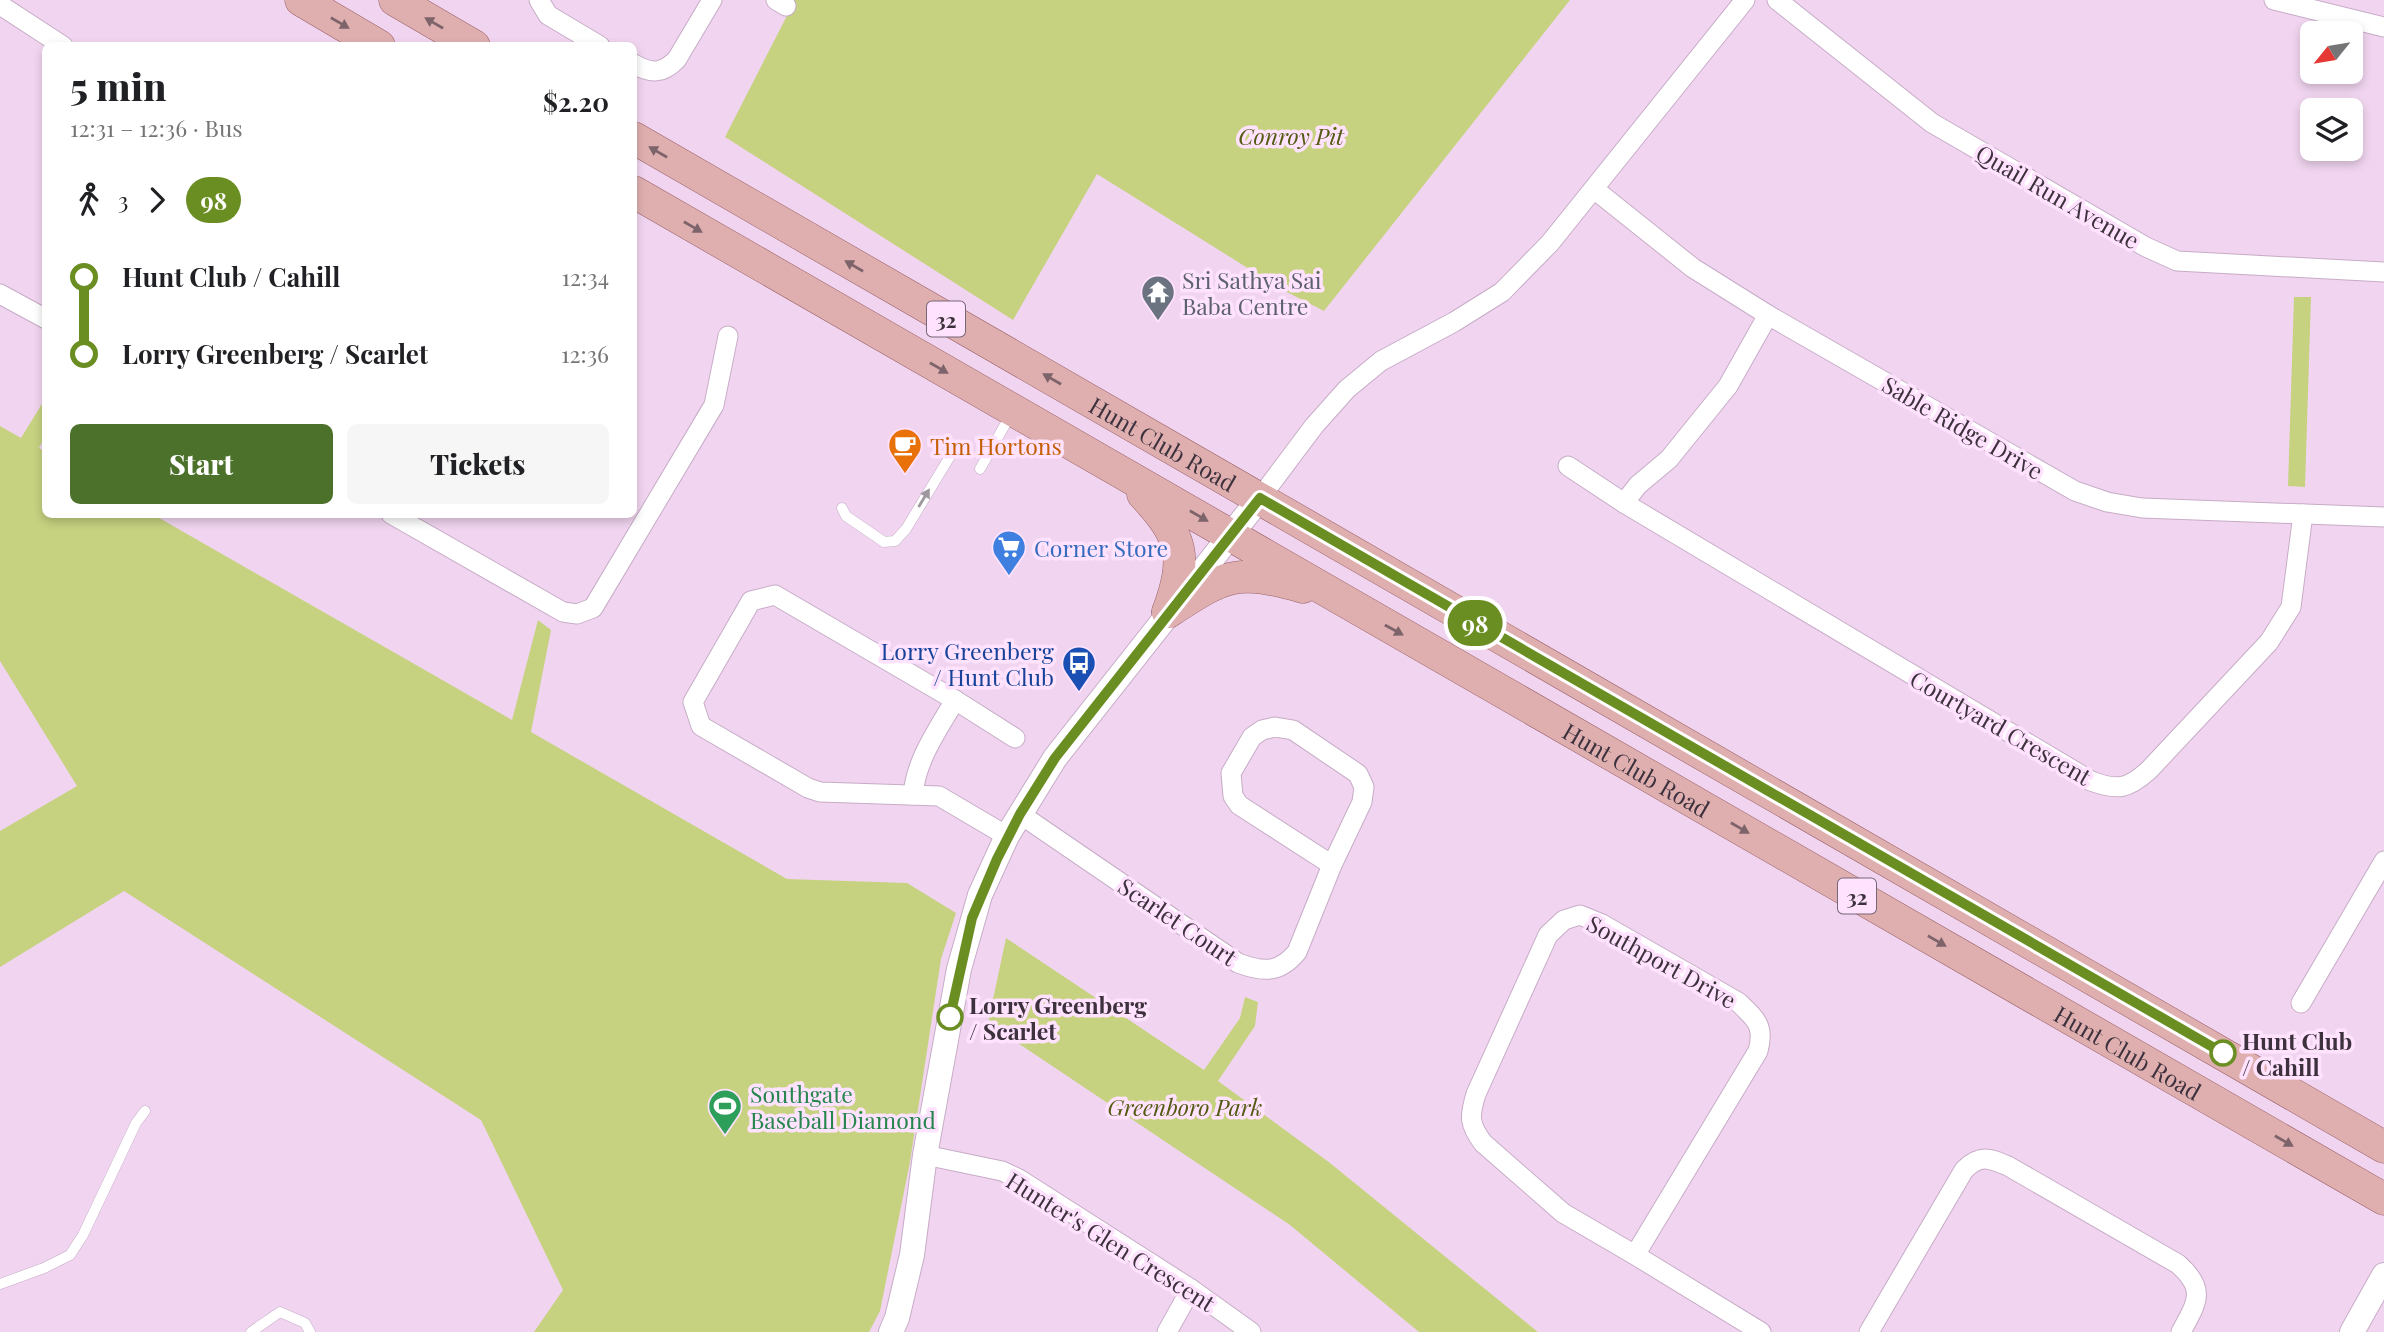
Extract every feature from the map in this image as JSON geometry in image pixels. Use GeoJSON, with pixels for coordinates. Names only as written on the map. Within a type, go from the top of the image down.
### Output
{"type":"FeatureCollection","features":[{"type":"Feature","properties":{"kind":"main road"},"geometry":{"type":"LineString","coordinates":[[301,0],[372,42]]}},
{"type":"Feature","properties":{"kind":"main road"},"geometry":{"type":"LineString","coordinates":[[395,0],[467,42]]}},
{"type":"Feature","properties":{"kind":"main road","name":"Hunt Club Road"},"geometry":{"type":"LineString","coordinates":[[637,140],[2384,1147]]}},
{"type":"Feature","properties":{"kind":"main road","name":"Hunt Club Road"},"geometry":{"type":"LineString","coordinates":[[637,194],[2384,1199]]}},
{"type":"Feature","properties":{"kind":"main road"},"geometry":{"type":"LineString","coordinates":[[1124,474],[1161,513],[1176,540],[1181,562],[1180,573],[1168,612]]}},
{"type":"Feature","properties":{"kind":"main road"},"geometry":{"type":"LineString","coordinates":[[1168,612],[1221,580],[1242,576],[1299,586],[1334,597]]}},
{"type":"Feature","properties":{"kind":"street"},"geometry":{"type":"LineString","coordinates":[[539,0],[548,15],[591,42]]}},
{"type":"Feature","properties":{"kind":"street"},"geometry":{"type":"LineString","coordinates":[[637,66],[650,72],[670,67],[712,0]]}},
{"type":"Feature","properties":{"kind":"street"},"geometry":{"type":"LineString","coordinates":[[891,1332],[897,1318],[912,1255],[925,1155],[965,946],[980,895],[1007,836],[1055,758],[1314,426],[1347,389],[1381,361],[1454,322],[1502,292],[1550,243],[1745,0]]}},
{"type":"Feature","properties":{"kind":"street","name":"Quail Run Avenue"},"geometry":{"type":"LineString","coordinates":[[1777,0],[1932,123],[2146,247],[2177,261],[2384,272]]}},
{"type":"Feature","properties":{"kind":"street"},"geometry":{"type":"LineString","coordinates":[[2274,0],[2321,6],[2384,27]]}},
{"type":"Feature","properties":{"kind":"street"},"geometry":{"type":"LineString","coordinates":[[0,5],[57,42]]}},
{"type":"Feature","properties":{"kind":"street","name":"Sable Ridge Drive"},"geometry":{"type":"LineString","coordinates":[[1594,189],[1693,268],[1768,315],[2076,491],[2107,502],[2143,508],[2384,517]]}},
{"type":"Feature","properties":{"kind":"street"},"geometry":{"type":"LineString","coordinates":[[0,294],[42,317]]}},
{"type":"Feature","properties":{"kind":"street"},"geometry":{"type":"LineString","coordinates":[[1624,503],[1638,485],[1668,460],[1728,386],[1768,315]]}},
{"type":"Feature","properties":{"kind":"street"},"geometry":{"type":"LineString","coordinates":[[398,518],[563,612],[577,614],[593,608],[714,405],[728,336]]}},
{"type":"Feature","properties":{"kind":"street","name":"Courtyard Crescent"},"geometry":{"type":"LineString","coordinates":[[1568,466],[1624,503],[2091,781],[2107,787],[2129,786],[2149,770],[2269,642],[2291,607],[2303,514]]}},
{"type":"Feature","properties":{"kind":"street"},"geometry":{"type":"LineString","coordinates":[[1007,836],[939,796],[820,792],[807,788],[701,726],[693,702],[751,601],[775,595],[1015,738]]}},
{"type":"Feature","properties":{"kind":"street"},"geometry":{"type":"LineString","coordinates":[[913,795],[914,778],[919,763],[955,700]]}},
{"type":"Feature","properties":{"kind":"street","name":"Scarlet Court"},"geometry":{"type":"LineString","coordinates":[[1020,814],[1238,963],[1271,970],[1287,964],[1297,952],[1332,865],[1363,802],[1364,787],[1359,774],[1293,730],[1275,727],[1262,730],[1252,737],[1231,773],[1233,796],[1239,805],[1332,865]]}},
{"type":"Feature","properties":{"kind":"street"},"geometry":{"type":"LineString","coordinates":[[2301,1003],[2384,861]]}},
{"type":"Feature","properties":{"kind":"street","name":"Southport Drive"},"geometry":{"type":"LineString","coordinates":[[1635,1255],[1758,1051],[1762,1035],[1754,1017],[1738,1002],[1602,924],[1580,915],[1564,920],[1548,935],[1480,1085],[1469,1115],[1475,1132],[1483,1143],[1563,1213],[1760,1332]]}},
{"type":"Feature","properties":{"kind":"street","name":"Hunter's Glen Crescent"},"geometry":{"type":"LineString","coordinates":[[925,1155],[1002,1171],[1019,1178],[1191,1289],[1251,1332]]}},
{"type":"Feature","properties":{"kind":"street"},"geometry":{"type":"LineString","coordinates":[[1869,1332],[1964,1170],[1974,1160],[1990,1158],[2178,1264],[2193,1277],[2198,1293],[2181,1332]]}},
{"type":"Feature","properties":{"kind":"street"},"geometry":{"type":"LineString","coordinates":[[2352,1332],[2384,1275]]}},
{"type":"Feature","properties":{"kind":"street"},"geometry":{"type":"LineString","coordinates":[[1167,1332],[1191,1289]]}},
{"type":"Feature","properties":{"kind":"lane"},"geometry":{"type":"LineString","coordinates":[[980,469],[1013,411]]}},
{"type":"Feature","properties":{"kind":"lane"},"geometry":{"type":"LineString","coordinates":[[842,508],[846,516],[884,542],[895,541],[952,453]]}},
{"type":"Feature","properties":{"kind":"lane"},"geometry":{"type":"LineString","coordinates":[[0,1283],[44,1268],[70,1255],[83,1235],[136,1123],[145,1111]]}},
{"type":"Feature","properties":{"kind":"lane"},"geometry":{"type":"LineString","coordinates":[[251,1332],[280,1312],[305,1323],[310,1332]]}},
{"type":"Feature","properties":{"kind":"green space","name":"Conroy Pit"},"geometry":{"type":"Polygon","coordinates":[[[795,0],[1570,0],[1324,311],[1283,290],[1097,174],[1013,320],[725,137],[795,0]]]}},
{"type":"Feature","properties":{"kind":"green space"},"geometry":{"type":"Polygon","coordinates":[[[2294,297],[2311,297],[2305,487],[2288,486],[2294,297]]]}},
{"type":"Feature","properties":{"kind":"green space"},"geometry":{"type":"Polygon","coordinates":[[[42,404],[42,442],[39,448],[42,450],[42,518],[159,518],[512,720],[538,620],[551,630],[531,732],[787,879],[907,883],[956,913],[941,959],[910,1162],[880,1311],[869,1332],[534,1332],[563,1290],[481,1120],[124,891],[0,967],[0,831],[77,786],[0,661],[0,426],[21,438],[42,404]]]}},
{"type":"Feature","properties":{"kind":"green space","name":"Greenboro Park"},"geometry":{"type":"Polygon","coordinates":[[[1006,938],[1204,1070],[1240,1018],[1245,997],[1258,1002],[1255,1026],[1218,1081],[1330,1163],[1538,1332],[1419,1332],[1290,1225],[988,1023],[1006,938]]]}},
{"type":"Feature","properties":{"kind":"bus line","name":"98"},"geometry":{"type":"LineString","coordinates":[[950,1017],[972,918],[1007,836],[1020,814],[1055,758],[1260,498],[2223,1053]]}},
{"type":"Feature","properties":{"kind":"place","name":"Sri Sathya Sai Baba Centre"},"geometry":{"type":"Point","coordinates":[1158,322]}},
{"type":"Feature","properties":{"kind":"place","name":"Tim Hortons"},"geometry":{"type":"Point","coordinates":[905,475]}},
{"type":"Feature","properties":{"kind":"place","name":"Corner Store"},"geometry":{"type":"Point","coordinates":[1009,577]}},
{"type":"Feature","properties":{"kind":"place","name":"Lorry Greenberg / Hunt Club"},"geometry":{"type":"Point","coordinates":[1079,693]}},
{"type":"Feature","properties":{"kind":"place","name":"Lorry Greenberg / Scarlet"},"geometry":{"type":"Point","coordinates":[950,1017]}},
{"type":"Feature","properties":{"kind":"place","name":"Hunt Club / Cahill"},"geometry":{"type":"Point","coordinates":[2223,1053]}},
{"type":"Feature","properties":{"kind":"place","name":"Southgate Baseball Diamond"},"geometry":{"type":"Point","coordinates":[725,1136]}}]}
